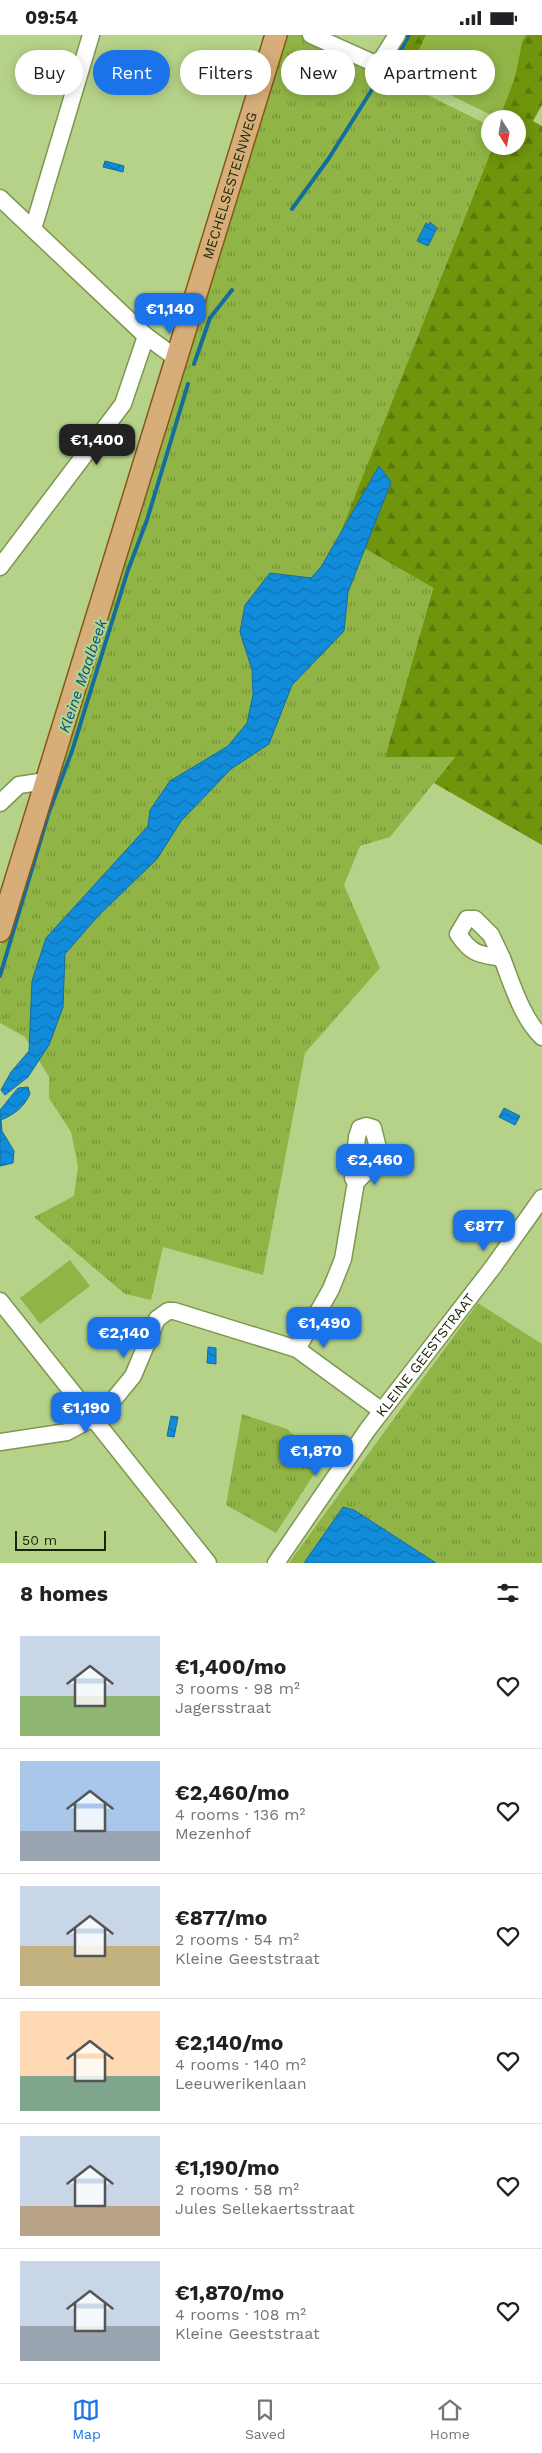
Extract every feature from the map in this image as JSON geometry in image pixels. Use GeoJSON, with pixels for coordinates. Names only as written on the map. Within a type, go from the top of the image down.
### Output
{"type":"FeatureCollection","features":[{"type":"Feature","properties":{"kind":"main road","name":"MECHELSESTEENWEG"},"geometry":{"type":"LineString","coordinates":[[0,931],[276,35]]}},
{"type":"Feature","properties":{"kind":"street"},"geometry":{"type":"LineString","coordinates":[[33,229],[91,35]]}},
{"type":"Feature","properties":{"kind":"street"},"geometry":{"type":"LineString","coordinates":[[311,35],[378,65],[397,35]]}},
{"type":"Feature","properties":{"kind":"street"},"geometry":{"type":"LineString","coordinates":[[0,198],[146,336],[176,358]]}},
{"type":"Feature","properties":{"kind":"street"},"geometry":{"type":"LineString","coordinates":[[0,567],[123,404],[146,336]]}},
{"type":"Feature","properties":{"kind":"street"},"geometry":{"type":"LineString","coordinates":[[0,803],[19,785],[46,781]]}},
{"type":"Feature","properties":{"kind":"street"},"geometry":{"type":"LineString","coordinates":[[502,958],[516,995],[536,1031],[542,1037]]}},
{"type":"Feature","properties":{"kind":"street"},"geometry":{"type":"LineString","coordinates":[[297,1349],[331,1289],[343,1259],[356,1182]]}},
{"type":"Feature","properties":{"kind":"street","name":"KLEINE GEESTSTRAAT"},"geometry":{"type":"LineString","coordinates":[[276,1563],[382,1411],[493,1267],[542,1198]]}},
{"type":"Feature","properties":{"kind":"street"},"geometry":{"type":"LineString","coordinates":[[0,1301],[208,1563]]}},
{"type":"Feature","properties":{"kind":"street"},"geometry":{"type":"LineString","coordinates":[[0,1443],[67,1432],[93,1417],[110,1404],[133,1376],[158,1319],[163,1314],[174,1311],[297,1349],[382,1411]]}},
{"type":"Feature","properties":{"kind":"green space"},"geometry":{"type":"Polygon","coordinates":[[[288,35],[307,35],[337,50],[283,50],[288,35]]]}},
{"type":"Feature","properties":{"kind":"green space"},"geometry":{"type":"Polygon","coordinates":[[[410,35],[426,35],[419,50],[402,50],[410,35]]]}},
{"type":"Feature","properties":{"kind":"green space"},"geometry":{"type":"Polygon","coordinates":[[[426,35],[526,35],[522,42],[515,77],[502,110],[481,110],[450,95],[495,95],[495,50],[419,50],[426,35]]]}},
{"type":"Feature","properties":{"kind":"green space"},"geometry":{"type":"Polygon","coordinates":[[[526,35],[542,35],[542,105],[533,121],[542,126],[542,845],[434,783],[455,757],[385,757],[433,588],[339,534],[489,155],[526,155],[526,110],[502,110],[515,77],[522,42],[526,35]]]}},
{"type":"Feature","properties":{"kind":"green space"},"geometry":{"type":"Polygon","coordinates":[[[281,57],[281,95],[355,95],[355,59],[365,64],[365,95],[428,95],[481,122],[481,155],[489,155],[340,534],[433,588],[385,757],[455,757],[390,837],[360,846],[344,885],[380,968],[305,1053],[263,1275],[163,1247],[151,1300],[125,1294],[34,1217],[74,1196],[78,1166],[71,1132],[49,1098],[49,1077],[25,1037],[0,1023],[0,946],[138,498],[269,95],[271,95],[271,87],[281,57]]]}},
{"type":"Feature","properties":{"kind":"green space"},"geometry":{"type":"Polygon","coordinates":[[[70,1260],[90,1286],[40,1324],[20,1298],[70,1260]]]}},
{"type":"Feature","properties":{"kind":"green space"},"geometry":{"type":"Polygon","coordinates":[[[478,1303],[542,1344],[542,1563],[289,1563],[478,1303]]]}},
{"type":"Feature","properties":{"kind":"green space"},"geometry":{"type":"Polygon","coordinates":[[[242,1414],[287,1429],[322,1462],[276,1533],[226,1505],[242,1414]]]}},
{"type":"Feature","properties":{"kind":"water"},"geometry":{"type":"Polygon","coordinates":[[[105,161],[124,166],[123,172],[103,167],[105,161]]]}},
{"type":"Feature","properties":{"kind":"water"},"geometry":{"type":"Polygon","coordinates":[[[430,222],[437,228],[428,246],[417,241],[426,223],[429,225],[430,222]]]}},
{"type":"Feature","properties":{"kind":"water"},"geometry":{"type":"Polygon","coordinates":[[[379,466],[391,482],[348,592],[344,631],[292,685],[269,744],[231,769],[181,821],[157,859],[98,916],[65,954],[63,1007],[49,1045],[28,1077],[5,1095],[1,1090],[11,1072],[29,1051],[32,981],[46,938],[148,826],[150,810],[170,781],[228,746],[247,723],[253,695],[252,670],[240,632],[245,605],[270,573],[311,578],[321,567],[379,466]]]}},
{"type":"Feature","properties":{"kind":"water"},"geometry":{"type":"Polygon","coordinates":[[[28,1087],[30,1094],[21,1107],[1,1120],[2,1131],[14,1151],[13,1163],[0,1166],[0,1110],[18,1088],[28,1087]]]}},
{"type":"Feature","properties":{"kind":"water"},"geometry":{"type":"Polygon","coordinates":[[[504,1108],[520,1116],[515,1125],[499,1117],[504,1108]]]}},
{"type":"Feature","properties":{"kind":"water"},"geometry":{"type":"Polygon","coordinates":[[[208,1347],[216,1348],[216,1364],[207,1363],[208,1347]]]}},
{"type":"Feature","properties":{"kind":"water"},"geometry":{"type":"Polygon","coordinates":[[[171,1416],[178,1417],[174,1437],[167,1436],[171,1416]]]}},
{"type":"Feature","properties":{"kind":"water"},"geometry":{"type":"Polygon","coordinates":[[[343,1507],[354,1510],[436,1563],[304,1563],[343,1507]]]}},
{"type":"Feature","properties":{"kind":"waterway"},"geometry":{"type":"LineString","coordinates":[[401,50],[409,35]]}},
{"type":"Feature","properties":{"kind":"waterway"},"geometry":{"type":"LineString","coordinates":[[292,209],[329,158],[369,95]]}},
{"type":"Feature","properties":{"kind":"waterway","name":"Kleine Maalbeek"},"geometry":{"type":"LineString","coordinates":[[194,364],[210,318],[232,290]]}},
{"type":"Feature","properties":{"kind":"waterway","name":"Kleine Maalbeek"},"geometry":{"type":"LineString","coordinates":[[0,976],[49,812],[72,751],[128,570],[147,520],[188,384]]}}]}
